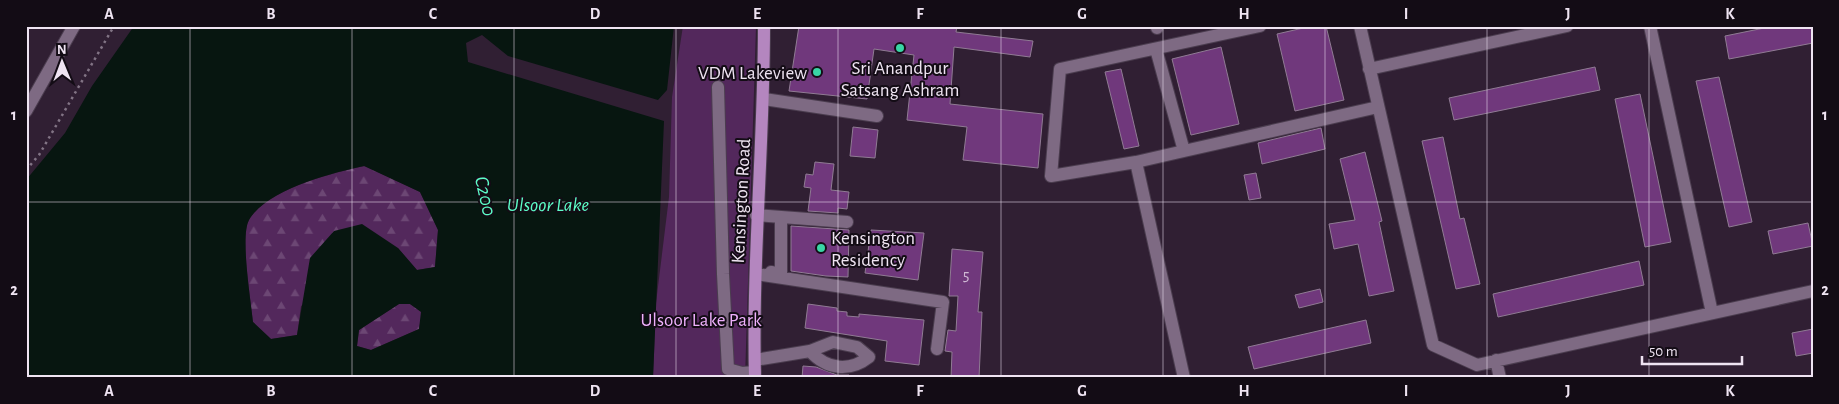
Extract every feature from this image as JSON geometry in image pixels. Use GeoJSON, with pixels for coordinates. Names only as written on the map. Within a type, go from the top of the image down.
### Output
{"type":"FeatureCollection","features":[{"type":"Feature","properties":{"kind":"main road","name":"Kensington Road"},"geometry":{"type":"LineString","coordinates":[[755,370],[756,215],[764,99],[764,26]]}},
{"type":"Feature","properties":{"kind":"street"},"geometry":{"type":"LineString","coordinates":[[26,111],[74,26]]}},
{"type":"Feature","properties":{"kind":"street"},"geometry":{"type":"LineString","coordinates":[[1260,26],[1060,69],[1051,176],[1136,162],[1378,107]]}},
{"type":"Feature","properties":{"kind":"street"},"geometry":{"type":"LineString","coordinates":[[1360,26],[1434,346],[1477,365],[1813,291]]}},
{"type":"Feature","properties":{"kind":"street"},"geometry":{"type":"LineString","coordinates":[[1369,69],[1567,26]]}},
{"type":"Feature","properties":{"kind":"street"},"geometry":{"type":"LineString","coordinates":[[1650,26],[1712,313]]}},
{"type":"Feature","properties":{"kind":"street"},"geometry":{"type":"LineString","coordinates":[[1156,49],[1184,151]]}},
{"type":"Feature","properties":{"kind":"street"},"geometry":{"type":"LineString","coordinates":[[718,87],[723,274],[728,369],[742,373],[810,351]]}},
{"type":"Feature","properties":{"kind":"street"},"geometry":{"type":"LineString","coordinates":[[764,99],[877,116]]}},
{"type":"Feature","properties":{"kind":"street"},"geometry":{"type":"LineString","coordinates":[[1136,162],[1184,378]]}},
{"type":"Feature","properties":{"kind":"street"},"geometry":{"type":"LineString","coordinates":[[756,215],[847,222]]}},
{"type":"Feature","properties":{"kind":"street"},"geometry":{"type":"LineString","coordinates":[[756,272],[781,274],[781,217]]}},
{"type":"Feature","properties":{"kind":"street"},"geometry":{"type":"LineString","coordinates":[[756,272],[943,302],[937,350]]}},
{"type":"Feature","properties":{"kind":"street"},"geometry":{"type":"LineString","coordinates":[[1496,360],[1500,378]]}},
{"type":"Feature","properties":{"kind":"path"},"geometry":{"type":"LineString","coordinates":[[26,170],[39,155],[114,26]]}},
{"type":"Feature","properties":{"kind":"green space","name":"Ulsoor Lake Park"},"geometry":{"type":"Polygon","coordinates":[[[683,26],[756,26],[745,378],[653,378],[656,303],[669,197],[672,97],[683,26]]]}},
{"type":"Feature","properties":{"kind":"green space"},"geometry":{"type":"Polygon","coordinates":[[[365,166],[420,192],[438,230],[435,267],[417,270],[398,248],[301,306],[297,335],[271,339],[253,322],[246,254],[249,220],[270,199],[285,191],[335,173],[365,166]]]}},
{"type":"Feature","properties":{"kind":"green space"},"geometry":{"type":"Polygon","coordinates":[[[399,304],[410,304],[422,312],[419,329],[371,350],[357,346],[359,330],[399,304]]]}},
{"type":"Feature","properties":{"kind":"water","name":"Ulsoor Lake"},"geometry":{"type":"Polygon","coordinates":[[[134,26],[674,26],[667,90],[658,100],[508,56],[482,35],[466,43],[468,62],[664,121],[653,378],[26,378],[26,180],[65,133],[92,86],[134,26]],[[364,166],[318,178],[285,191],[270,199],[249,220],[246,254],[253,322],[271,339],[297,335],[310,258],[334,231],[362,224],[398,248],[417,270],[435,267],[438,230],[420,192],[364,166]],[[399,304],[359,330],[357,346],[371,350],[419,329],[421,312],[410,304],[399,304]]]}},
{"type":"Feature","properties":{"kind":"building"},"geometry":{"type":"Polygon","coordinates":[[[799,26],[957,26],[956,32],[1033,41],[1030,57],[954,47],[950,104],[1043,114],[1038,168],[963,160],[967,127],[907,120],[914,55],[874,49],[867,99],[789,91],[799,26]]]}},
{"type":"Feature","properties":{"kind":"building"},"geometry":{"type":"Polygon","coordinates":[[[1312,26],[1326,26],[1344,100],[1295,111],[1277,34],[1312,26]]]}},
{"type":"Feature","properties":{"kind":"building"},"geometry":{"type":"Polygon","coordinates":[[[1774,26],[1813,26],[1813,43],[1729,59],[1725,36],[1774,26]]]}},
{"type":"Feature","properties":{"kind":"building"},"geometry":{"type":"Polygon","coordinates":[[[1221,47],[1239,124],[1191,135],[1172,59],[1221,47]]]}},
{"type":"Feature","properties":{"kind":"building"},"geometry":{"type":"Polygon","coordinates":[[[1595,67],[1600,90],[1454,120],[1449,98],[1595,67]]]}},
{"type":"Feature","properties":{"kind":"building"},"geometry":{"type":"Polygon","coordinates":[[[1121,69],[1139,146],[1124,149],[1105,72],[1121,69]]]}},
{"type":"Feature","properties":{"kind":"building"},"geometry":{"type":"Polygon","coordinates":[[[1719,77],[1752,222],[1729,227],[1696,81],[1719,77]]]}},
{"type":"Feature","properties":{"kind":"building"},"geometry":{"type":"Polygon","coordinates":[[[1640,94],[1671,242],[1645,247],[1615,99],[1640,94]]]}},
{"type":"Feature","properties":{"kind":"building"},"geometry":{"type":"Polygon","coordinates":[[[853,127],[878,130],[875,158],[850,156],[853,127]]]}},
{"type":"Feature","properties":{"kind":"building"},"geometry":{"type":"Polygon","coordinates":[[[1321,128],[1325,149],[1262,164],[1258,143],[1321,128]]]}},
{"type":"Feature","properties":{"kind":"building"},"geometry":{"type":"Polygon","coordinates":[[[1443,137],[1460,219],[1464,218],[1480,284],[1456,289],[1422,141],[1443,137]]]}},
{"type":"Feature","properties":{"kind":"building"},"geometry":{"type":"Polygon","coordinates":[[[1365,152],[1382,221],[1379,222],[1394,291],[1369,296],[1358,244],[1334,249],[1329,224],[1355,220],[1340,159],[1365,152]]]}},
{"type":"Feature","properties":{"kind":"building"},"geometry":{"type":"Polygon","coordinates":[[[815,162],[834,164],[831,190],[849,192],[847,209],[838,208],[838,213],[808,211],[811,188],[804,187],[806,174],[813,175],[815,162]]]}},
{"type":"Feature","properties":{"kind":"building"},"geometry":{"type":"Polygon","coordinates":[[[1256,173],[1261,198],[1249,200],[1244,175],[1256,173]]]}},
{"type":"Feature","properties":{"kind":"building"},"geometry":{"type":"Polygon","coordinates":[[[1808,223],[1813,246],[1773,254],[1768,231],[1808,223]]]}},
{"type":"Feature","properties":{"kind":"building","name":"Kensington Residency"},"geometry":{"type":"Polygon","coordinates":[[[791,226],[849,230],[848,277],[791,271],[791,226]]]}},
{"type":"Feature","properties":{"kind":"building"},"geometry":{"type":"Polygon","coordinates":[[[871,230],[924,233],[918,280],[865,273],[871,230]]]}},
{"type":"Feature","properties":{"kind":"building"},"geometry":{"type":"Polygon","coordinates":[[[952,249],[983,252],[978,312],[982,312],[979,378],[951,378],[952,352],[945,351],[948,330],[956,331],[958,296],[949,296],[952,249]]]}},
{"type":"Feature","properties":{"kind":"building"},"geometry":{"type":"Polygon","coordinates":[[[1639,261],[1644,285],[1498,317],[1493,294],[1639,261]]]}},
{"type":"Feature","properties":{"kind":"building"},"geometry":{"type":"Polygon","coordinates":[[[1320,289],[1323,302],[1299,308],[1295,295],[1320,289]]]}},
{"type":"Feature","properties":{"kind":"building"},"geometry":{"type":"Polygon","coordinates":[[[808,304],[837,308],[837,311],[847,312],[847,316],[859,317],[859,314],[924,320],[919,365],[885,361],[887,341],[805,328],[808,304]]]}},
{"type":"Feature","properties":{"kind":"building"},"geometry":{"type":"Polygon","coordinates":[[[1366,320],[1371,343],[1254,369],[1248,347],[1366,320]]]}},
{"type":"Feature","properties":{"kind":"building"},"geometry":{"type":"Polygon","coordinates":[[[1813,329],[1813,353],[1796,356],[1792,333],[1813,329]]]}},
{"type":"Feature","properties":{"kind":"building"},"geometry":{"type":"Polygon","coordinates":[[[803,366],[816,367],[837,375],[849,375],[849,378],[802,378],[803,366]]]}},
{"type":"Feature","properties":{"kind":"place","name":"Sri Anandpur Satsang Ashram"},"geometry":{"type":"Point","coordinates":[900,48]}},
{"type":"Feature","properties":{"kind":"place","name":"VDM Lakeview"},"geometry":{"type":"Point","coordinates":[817,72]}},
{"type":"Feature","properties":{"kind":"place","name":"Kensington Residency"},"geometry":{"type":"Point","coordinates":[821,248]}},
{"type":"Feature","properties":{"kind":"water label","name":"C200"},"geometry":{"type":"Point","coordinates":[486,196]}}]}
